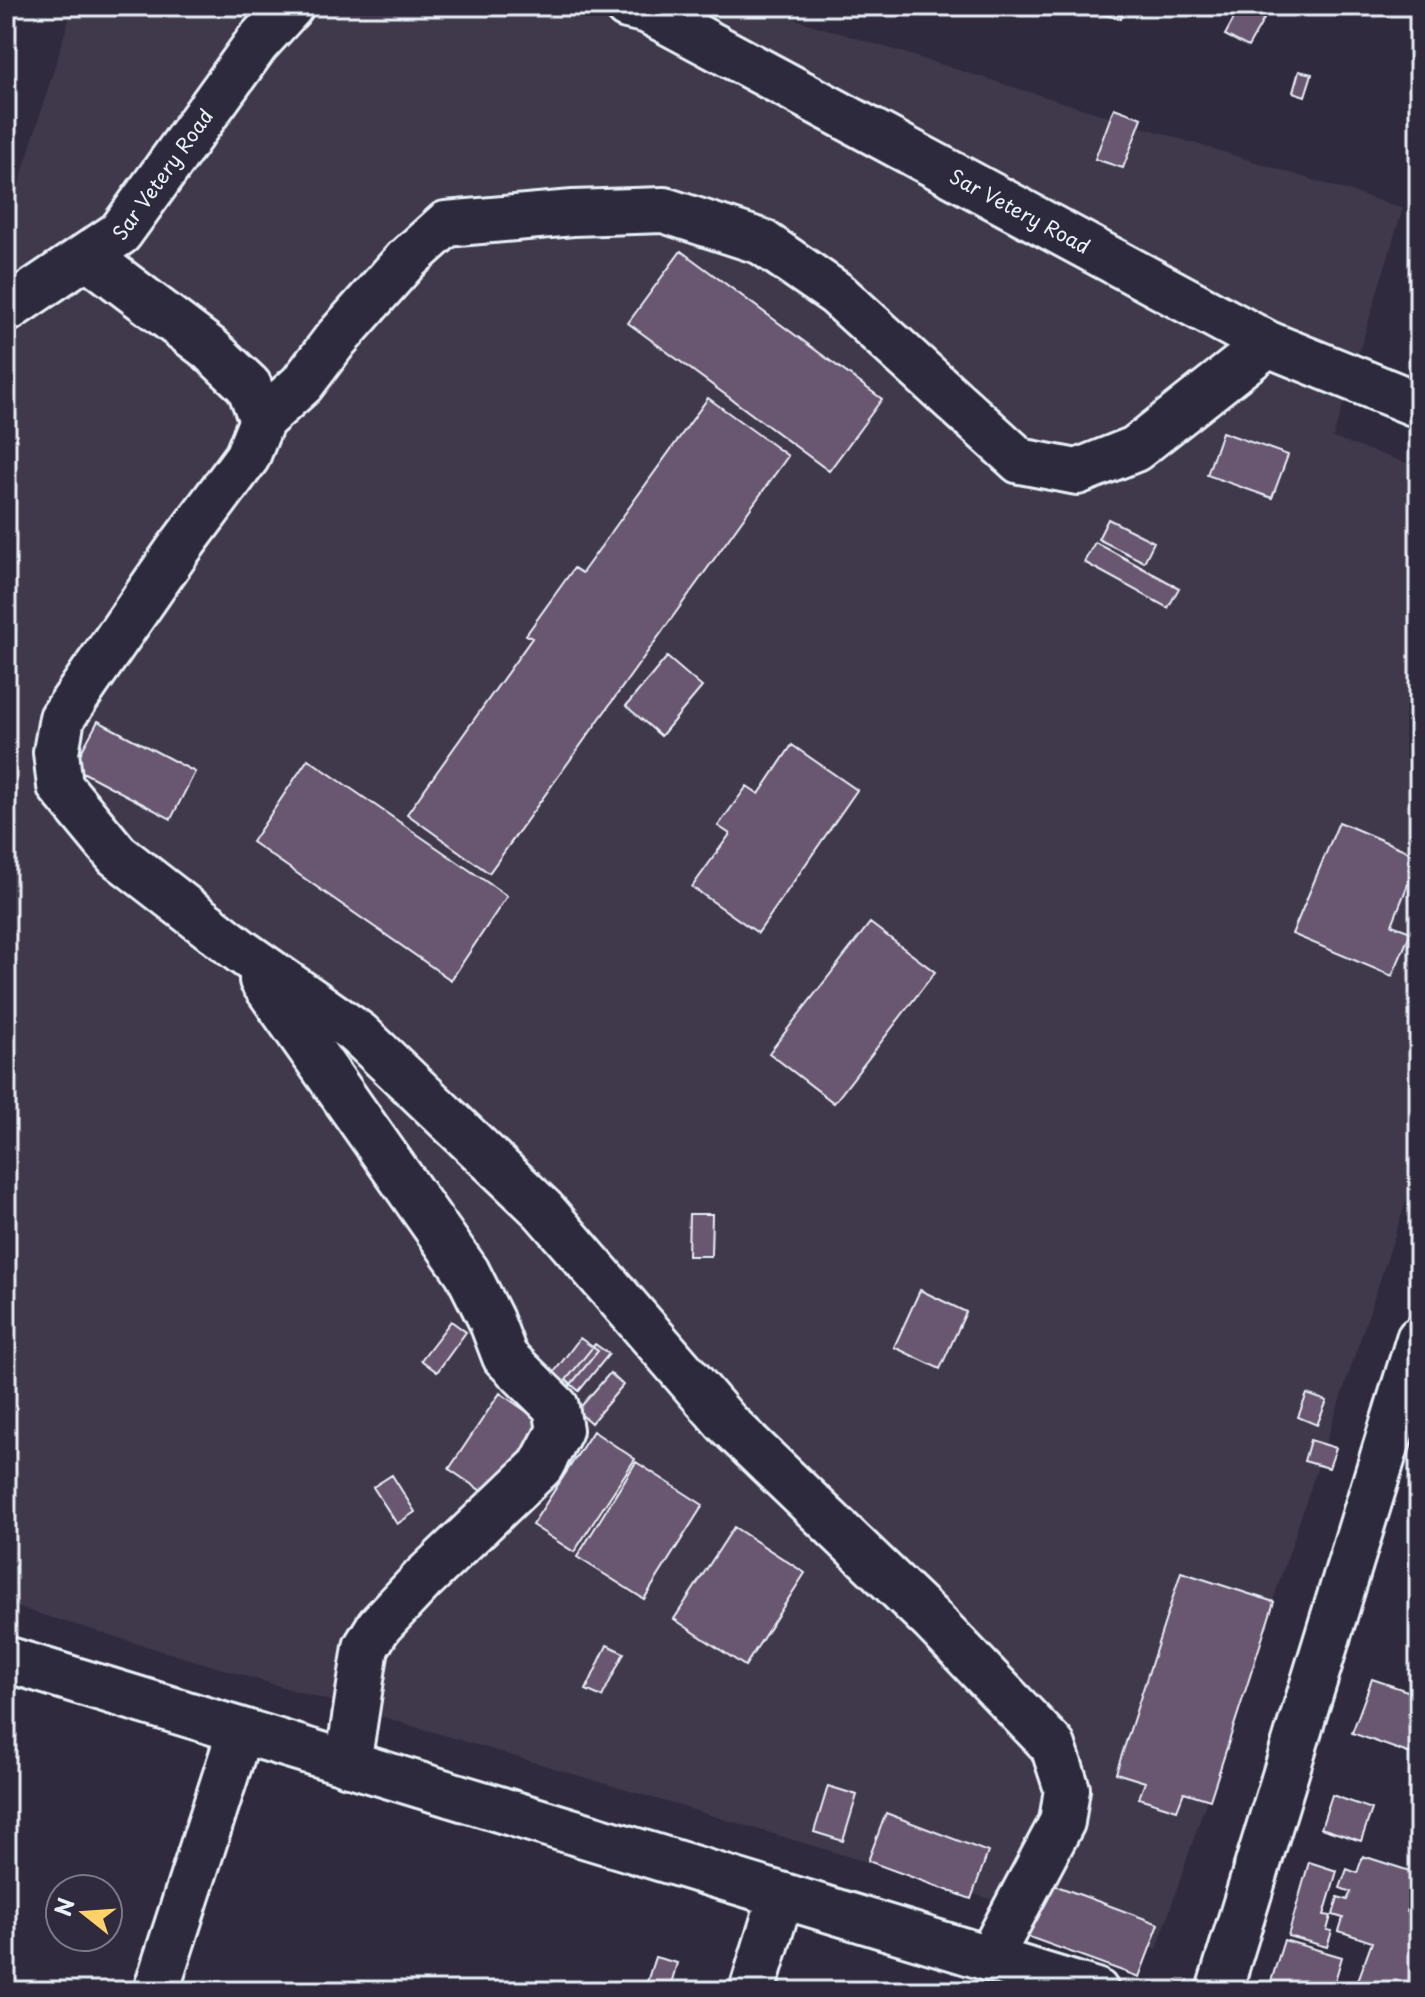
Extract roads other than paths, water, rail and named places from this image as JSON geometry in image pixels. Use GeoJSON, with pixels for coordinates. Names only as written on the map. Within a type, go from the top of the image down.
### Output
{"type":"FeatureCollection","features":[{"type":"Feature","properties":{"kind":"street","name":"Sar Vetery Road"},"geometry":{"type":"LineString","coordinates":[[6,310],[120,233],[257,43],[291,6]]}},
{"type":"Feature","properties":{"kind":"street","name":"Sar Vetery Road"},"geometry":{"type":"LineString","coordinates":[[627,6],[663,18],[1268,344],[1419,405]]}},
{"type":"Feature","properties":{"kind":"street"},"geometry":{"type":"LineString","coordinates":[[989,1959],[1062,1822],[1067,1789],[1053,1746],[933,1621],[726,1422],[543,1210],[359,1034],[242,952],[117,855],[60,786],[56,752],[62,718],[178,550],[247,457],[262,420],[302,384],[336,339],[406,260],[446,224],[573,213],[664,210],[762,242],[837,294],[1020,461],[1077,472],[1135,449],[1268,344]]}},
{"type":"Feature","properties":{"kind":"street"},"geometry":{"type":"LineString","coordinates":[[87,256],[210,349],[249,386],[262,420]]}},
{"type":"Feature","properties":{"kind":"street"},"geometry":{"type":"LineString","coordinates":[[242,952],[467,1272],[505,1357],[556,1407],[560,1430],[541,1466],[423,1579],[379,1626],[366,1647],[363,1659],[348,1764]]}},
{"type":"Feature","properties":{"kind":"street"},"geometry":{"type":"LineString","coordinates":[[1219,1991],[1419,1339]]}},
{"type":"Feature","properties":{"kind":"street"},"geometry":{"type":"LineString","coordinates":[[6,1659],[1096,1991]]}},
{"type":"Feature","properties":{"kind":"street"},"geometry":{"type":"LineString","coordinates":[[156,1991],[240,1731]]}},
{"type":"Feature","properties":{"kind":"street"},"geometry":{"type":"LineString","coordinates":[[752,1991],[781,1896]]}}]}
